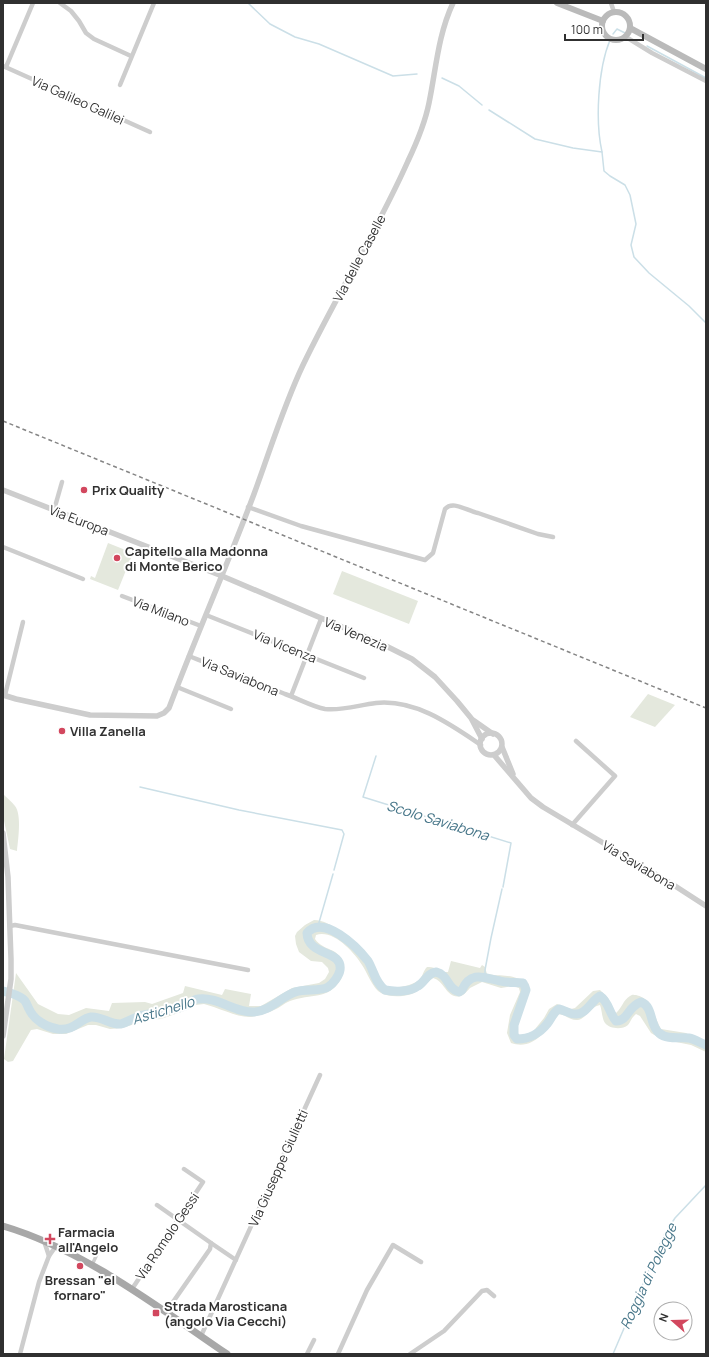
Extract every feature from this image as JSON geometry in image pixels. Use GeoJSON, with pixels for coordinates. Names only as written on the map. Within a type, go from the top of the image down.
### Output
{"type":"FeatureCollection","features":[{"type":"Feature","properties":{"kind":"main road"},"geometry":{"type":"LineString","coordinates":[[557,3],[603,21]]}},
{"type":"Feature","properties":{"kind":"main road"},"geometry":{"type":"LineString","coordinates":[[614,12],[626,16],[630,28],[626,37],[616,40],[608,38],[603,30],[603,21],[605,17],[614,12]]}},
{"type":"Feature","properties":{"kind":"main road"},"geometry":{"type":"LineString","coordinates":[[630,28],[706,69]]}},
{"type":"Feature","properties":{"kind":"main road"},"geometry":{"type":"LineString","coordinates":[[3,1226],[56,1246],[92,1266],[132,1289],[227,1354]]}},
{"type":"Feature","properties":{"kind":"street","name":"Via Galileo Galilei"},"geometry":{"type":"LineString","coordinates":[[33,3],[4,66],[150,132]]}},
{"type":"Feature","properties":{"kind":"street"},"geometry":{"type":"LineString","coordinates":[[60,3],[70,11],[79,21],[86,33],[94,40],[131,56]]}},
{"type":"Feature","properties":{"kind":"street"},"geometry":{"type":"LineString","coordinates":[[120,85],[154,3]]}},
{"type":"Feature","properties":{"kind":"street","name":"Via delle Caselle"},"geometry":{"type":"LineString","coordinates":[[189,656],[222,576],[280,421],[303,366],[396,186],[420,133],[429,103],[444,25],[453,3]]}},
{"type":"Feature","properties":{"kind":"street"},"geometry":{"type":"LineString","coordinates":[[611,3],[614,12]]}},
{"type":"Feature","properties":{"kind":"street"},"geometry":{"type":"LineString","coordinates":[[626,37],[652,53],[706,81]]}},
{"type":"Feature","properties":{"kind":"street"},"geometry":{"type":"LineString","coordinates":[[54,510],[62,482]]}},
{"type":"Feature","properties":{"kind":"street","name":"Via Europa"},"geometry":{"type":"LineString","coordinates":[[3,490],[222,576]]}},
{"type":"Feature","properties":{"kind":"street"},"geometry":{"type":"LineString","coordinates":[[248,507],[301,526],[425,560],[433,553],[445,509],[451,505],[455,505],[538,534],[553,537]]}},
{"type":"Feature","properties":{"kind":"street"},"geometry":{"type":"LineString","coordinates":[[3,547],[83,579]]}},
{"type":"Feature","properties":{"kind":"street","name":"Via Venezia"},"geometry":{"type":"LineString","coordinates":[[222,576],[382,644],[412,659],[436,677],[458,700],[471,718],[481,742]]}},
{"type":"Feature","properties":{"kind":"street","name":"Via Milano"},"geometry":{"type":"LineString","coordinates":[[122,596],[201,626]]}},
{"type":"Feature","properties":{"kind":"street","name":"Via Vicenza"},"geometry":{"type":"LineString","coordinates":[[206,615],[364,678]]}},
{"type":"Feature","properties":{"kind":"street"},"geometry":{"type":"LineString","coordinates":[[291,696],[321,619]]}},
{"type":"Feature","properties":{"kind":"street"},"geometry":{"type":"LineString","coordinates":[[4,695],[23,622]]}},
{"type":"Feature","properties":{"kind":"street","name":"Via Saviabona"},"geometry":{"type":"LineString","coordinates":[[4,695],[90,715],[157,716],[164,713],[169,708],[189,656],[324,708],[349,708],[376,703],[410,705],[481,742],[483,751],[494,755],[531,798],[543,807],[706,906]]}},
{"type":"Feature","properties":{"kind":"street"},"geometry":{"type":"LineString","coordinates":[[177,687],[231,709]]}},
{"type":"Feature","properties":{"kind":"street","name":"Via Venezia"},"geometry":{"type":"LineString","coordinates":[[471,718],[493,734]]}},
{"type":"Feature","properties":{"kind":"street"},"geometry":{"type":"LineString","coordinates":[[481,742],[487,735],[493,734],[501,740],[502,747],[514,778]]}},
{"type":"Feature","properties":{"kind":"street"},"geometry":{"type":"LineString","coordinates":[[572,825],[615,776],[576,741]]}},
{"type":"Feature","properties":{"kind":"street"},"geometry":{"type":"LineString","coordinates":[[494,755],[498,753],[502,747]]}},
{"type":"Feature","properties":{"kind":"street"},"geometry":{"type":"LineString","coordinates":[[3,833],[8,877],[10,926],[10,979],[3,1036]]}},
{"type":"Feature","properties":{"kind":"street"},"geometry":{"type":"LineString","coordinates":[[10,926],[248,970]]}},
{"type":"Feature","properties":{"kind":"street","name":"Via Giuseppe Giulietti"},"geometry":{"type":"LineString","coordinates":[[201,1336],[320,1075]]}},
{"type":"Feature","properties":{"kind":"street","name":"Via Romolo Gessi"},"geometry":{"type":"LineString","coordinates":[[132,1289],[203,1182],[184,1169]]}},
{"type":"Feature","properties":{"kind":"street"},"geometry":{"type":"LineString","coordinates":[[156,1205],[236,1260]]}},
{"type":"Feature","properties":{"kind":"street"},"geometry":{"type":"LineString","coordinates":[[44,1241],[49,1256]]}},
{"type":"Feature","properties":{"kind":"street"},"geometry":{"type":"LineString","coordinates":[[166,1312],[210,1249],[211,1243]]}},
{"type":"Feature","properties":{"kind":"street"},"geometry":{"type":"LineString","coordinates":[[338,1354],[367,1290],[393,1245],[421,1262]]}},
{"type":"Feature","properties":{"kind":"street"},"geometry":{"type":"LineString","coordinates":[[20,1354],[31,1310],[49,1256],[56,1246]]}},
{"type":"Feature","properties":{"kind":"street"},"geometry":{"type":"LineString","coordinates":[[92,1266],[98,1252]]}},
{"type":"Feature","properties":{"kind":"street"},"geometry":{"type":"LineString","coordinates":[[410,1354],[420,1345],[444,1331],[482,1292],[487,1290],[494,1296]]}},
{"type":"Feature","properties":{"kind":"street"},"geometry":{"type":"LineString","coordinates":[[307,1354],[314,1340]]}},
{"type":"Feature","properties":{"kind":"shaded area"},"geometry":{"type":"Polygon","coordinates":[[[108,543],[133,553],[118,590],[90,579],[91,576],[95,578],[108,543]]]}},
{"type":"Feature","properties":{"kind":"shaded area"},"geometry":{"type":"Polygon","coordinates":[[[342,571],[418,601],[409,624],[333,594],[342,571]]]}},
{"type":"Feature","properties":{"kind":"shaded area"},"geometry":{"type":"Polygon","coordinates":[[[648,694],[675,705],[655,727],[630,717],[648,694]]]}},
{"type":"Feature","properties":{"kind":"shaded area"},"geometry":{"type":"Polygon","coordinates":[[[3,794],[14,804],[17,810],[19,828],[17,851],[10,849],[3,816],[3,794]]]}},
{"type":"Feature","properties":{"kind":"shaded area"},"geometry":{"type":"Polygon","coordinates":[[[314,920],[328,923],[340,931],[367,956],[373,964],[379,982],[382,985],[399,987],[410,985],[419,980],[427,967],[448,972],[451,961],[480,968],[482,965],[485,967],[487,974],[518,978],[529,984],[514,1029],[515,1034],[519,1038],[531,1034],[544,1018],[549,1009],[557,1004],[571,1009],[575,1008],[593,991],[600,990],[608,998],[616,1013],[630,996],[636,995],[641,997],[649,1004],[661,1029],[686,1033],[694,1038],[706,1041],[706,1052],[691,1045],[661,1039],[651,1033],[640,1016],[636,1014],[625,1027],[610,1027],[604,1021],[600,1005],[594,1007],[584,1017],[578,1020],[573,1020],[559,1014],[545,1032],[533,1041],[527,1044],[519,1045],[511,1043],[507,1033],[510,1015],[520,992],[519,988],[513,986],[501,988],[482,982],[470,988],[461,996],[456,996],[449,993],[437,980],[433,978],[412,994],[405,996],[387,995],[381,993],[375,988],[362,965],[348,948],[336,938],[323,934],[316,935],[315,939],[322,946],[338,954],[343,964],[343,974],[341,979],[336,986],[325,994],[290,1001],[272,1011],[251,1017],[234,1014],[204,1004],[196,1005],[161,1019],[148,1020],[122,1028],[110,1029],[96,1025],[88,1025],[66,1034],[53,1034],[37,1029],[31,1030],[13,1061],[8,1062],[4,1059],[16,973],[38,1004],[58,1014],[69,1015],[86,1008],[109,1011],[112,1003],[145,1002],[152,1004],[183,993],[185,986],[222,995],[225,989],[251,994],[249,1006],[261,1006],[292,988],[319,983],[325,979],[329,972],[328,968],[322,962],[311,961],[299,952],[296,944],[295,936],[297,932],[314,920]]]}},
{"type":"Feature","properties":{"kind":"waterway"},"geometry":{"type":"LineString","coordinates":[[248,3],[270,24],[295,37],[319,44],[393,76],[417,74]]}},
{"type":"Feature","properties":{"kind":"waterway"},"geometry":{"type":"LineString","coordinates":[[613,34],[617,29],[629,35]]}},
{"type":"Feature","properties":{"kind":"waterway"},"geometry":{"type":"LineString","coordinates":[[489,110],[535,139],[573,148],[602,152],[598,111],[600,80],[610,40]]}},
{"type":"Feature","properties":{"kind":"waterway"},"geometry":{"type":"LineString","coordinates":[[647,46],[706,78]]}},
{"type":"Feature","properties":{"kind":"waterway"},"geometry":{"type":"LineString","coordinates":[[442,78],[459,86],[482,105]]}},
{"type":"Feature","properties":{"kind":"waterway"},"geometry":{"type":"LineString","coordinates":[[602,152],[604,171],[625,185],[630,195],[636,224],[631,245],[634,257],[649,273],[689,306],[706,323]]}},
{"type":"Feature","properties":{"kind":"waterway","name":"Scolo Saviabona"},"geometry":{"type":"LineString","coordinates":[[376,756],[363,797],[511,843],[503,887]]}},
{"type":"Feature","properties":{"kind":"waterway"},"geometry":{"type":"LineString","coordinates":[[140,787],[239,810],[342,830],[344,834],[334,870]]}},
{"type":"Feature","properties":{"kind":"waterway"},"geometry":{"type":"LineString","coordinates":[[318,926],[333,874]]}},
{"type":"Feature","properties":{"kind":"waterway","name":"Scolo Saviabona"},"geometry":{"type":"LineString","coordinates":[[485,977],[491,938],[502,889]]}},
{"type":"Feature","properties":{"kind":"waterway","name":"Astichello"},"geometry":{"type":"LineString","coordinates":[[3,991],[21,997],[37,1020],[49,1027],[58,1029],[73,1027],[83,1020],[91,1017],[121,1024],[141,1016],[180,1008],[196,999],[212,1000],[247,1012],[260,1011],[270,1007],[290,994],[303,990],[317,990],[325,988],[330,986],[336,980],[340,970],[339,963],[331,955],[319,950],[309,941],[307,933],[314,928],[322,927],[340,935],[356,948],[368,961],[377,980],[385,990],[398,991],[415,988],[430,974],[436,972],[443,976],[452,988],[459,992],[470,980],[479,977],[503,982],[523,983],[526,990],[514,1025],[514,1035],[517,1039],[530,1037],[538,1033],[549,1022],[557,1010],[559,1009],[579,1014],[600,996],[605,1001],[616,1021],[626,1016],[636,1004],[641,1002],[648,1008],[656,1030],[662,1035],[666,1037],[689,1038],[706,1045]]}},
{"type":"Feature","properties":{"kind":"waterway","name":"Roggia di Polegge"},"geometry":{"type":"LineString","coordinates":[[613,1354],[664,1235],[675,1218],[706,1185]]}},
{"type":"Feature","properties":{"kind":"railway"},"geometry":{"type":"LineString","coordinates":[[3,421],[706,708]]}},
{"type":"Feature","properties":{"kind":"place","name":"Prix Quality"},"geometry":{"type":"Point","coordinates":[84,490]}},
{"type":"Feature","properties":{"kind":"place","name":"Capitello alla Madonna di Monte Berico"},"geometry":{"type":"Point","coordinates":[117,558]}},
{"type":"Feature","properties":{"kind":"place","name":"Villa Zanella"},"geometry":{"type":"Point","coordinates":[62,731]}},
{"type":"Feature","properties":{"kind":"place","name":"Farmacia all'Angelo"},"geometry":{"type":"Point","coordinates":[50,1239]}},
{"type":"Feature","properties":{"kind":"place","name":"Bressan \"el fornaro\""},"geometry":{"type":"Point","coordinates":[80,1266]}},
{"type":"Feature","properties":{"kind":"place","name":"Strada Marosticana (angolo Via Cecchi)"},"geometry":{"type":"Point","coordinates":[156,1313]}}]}
